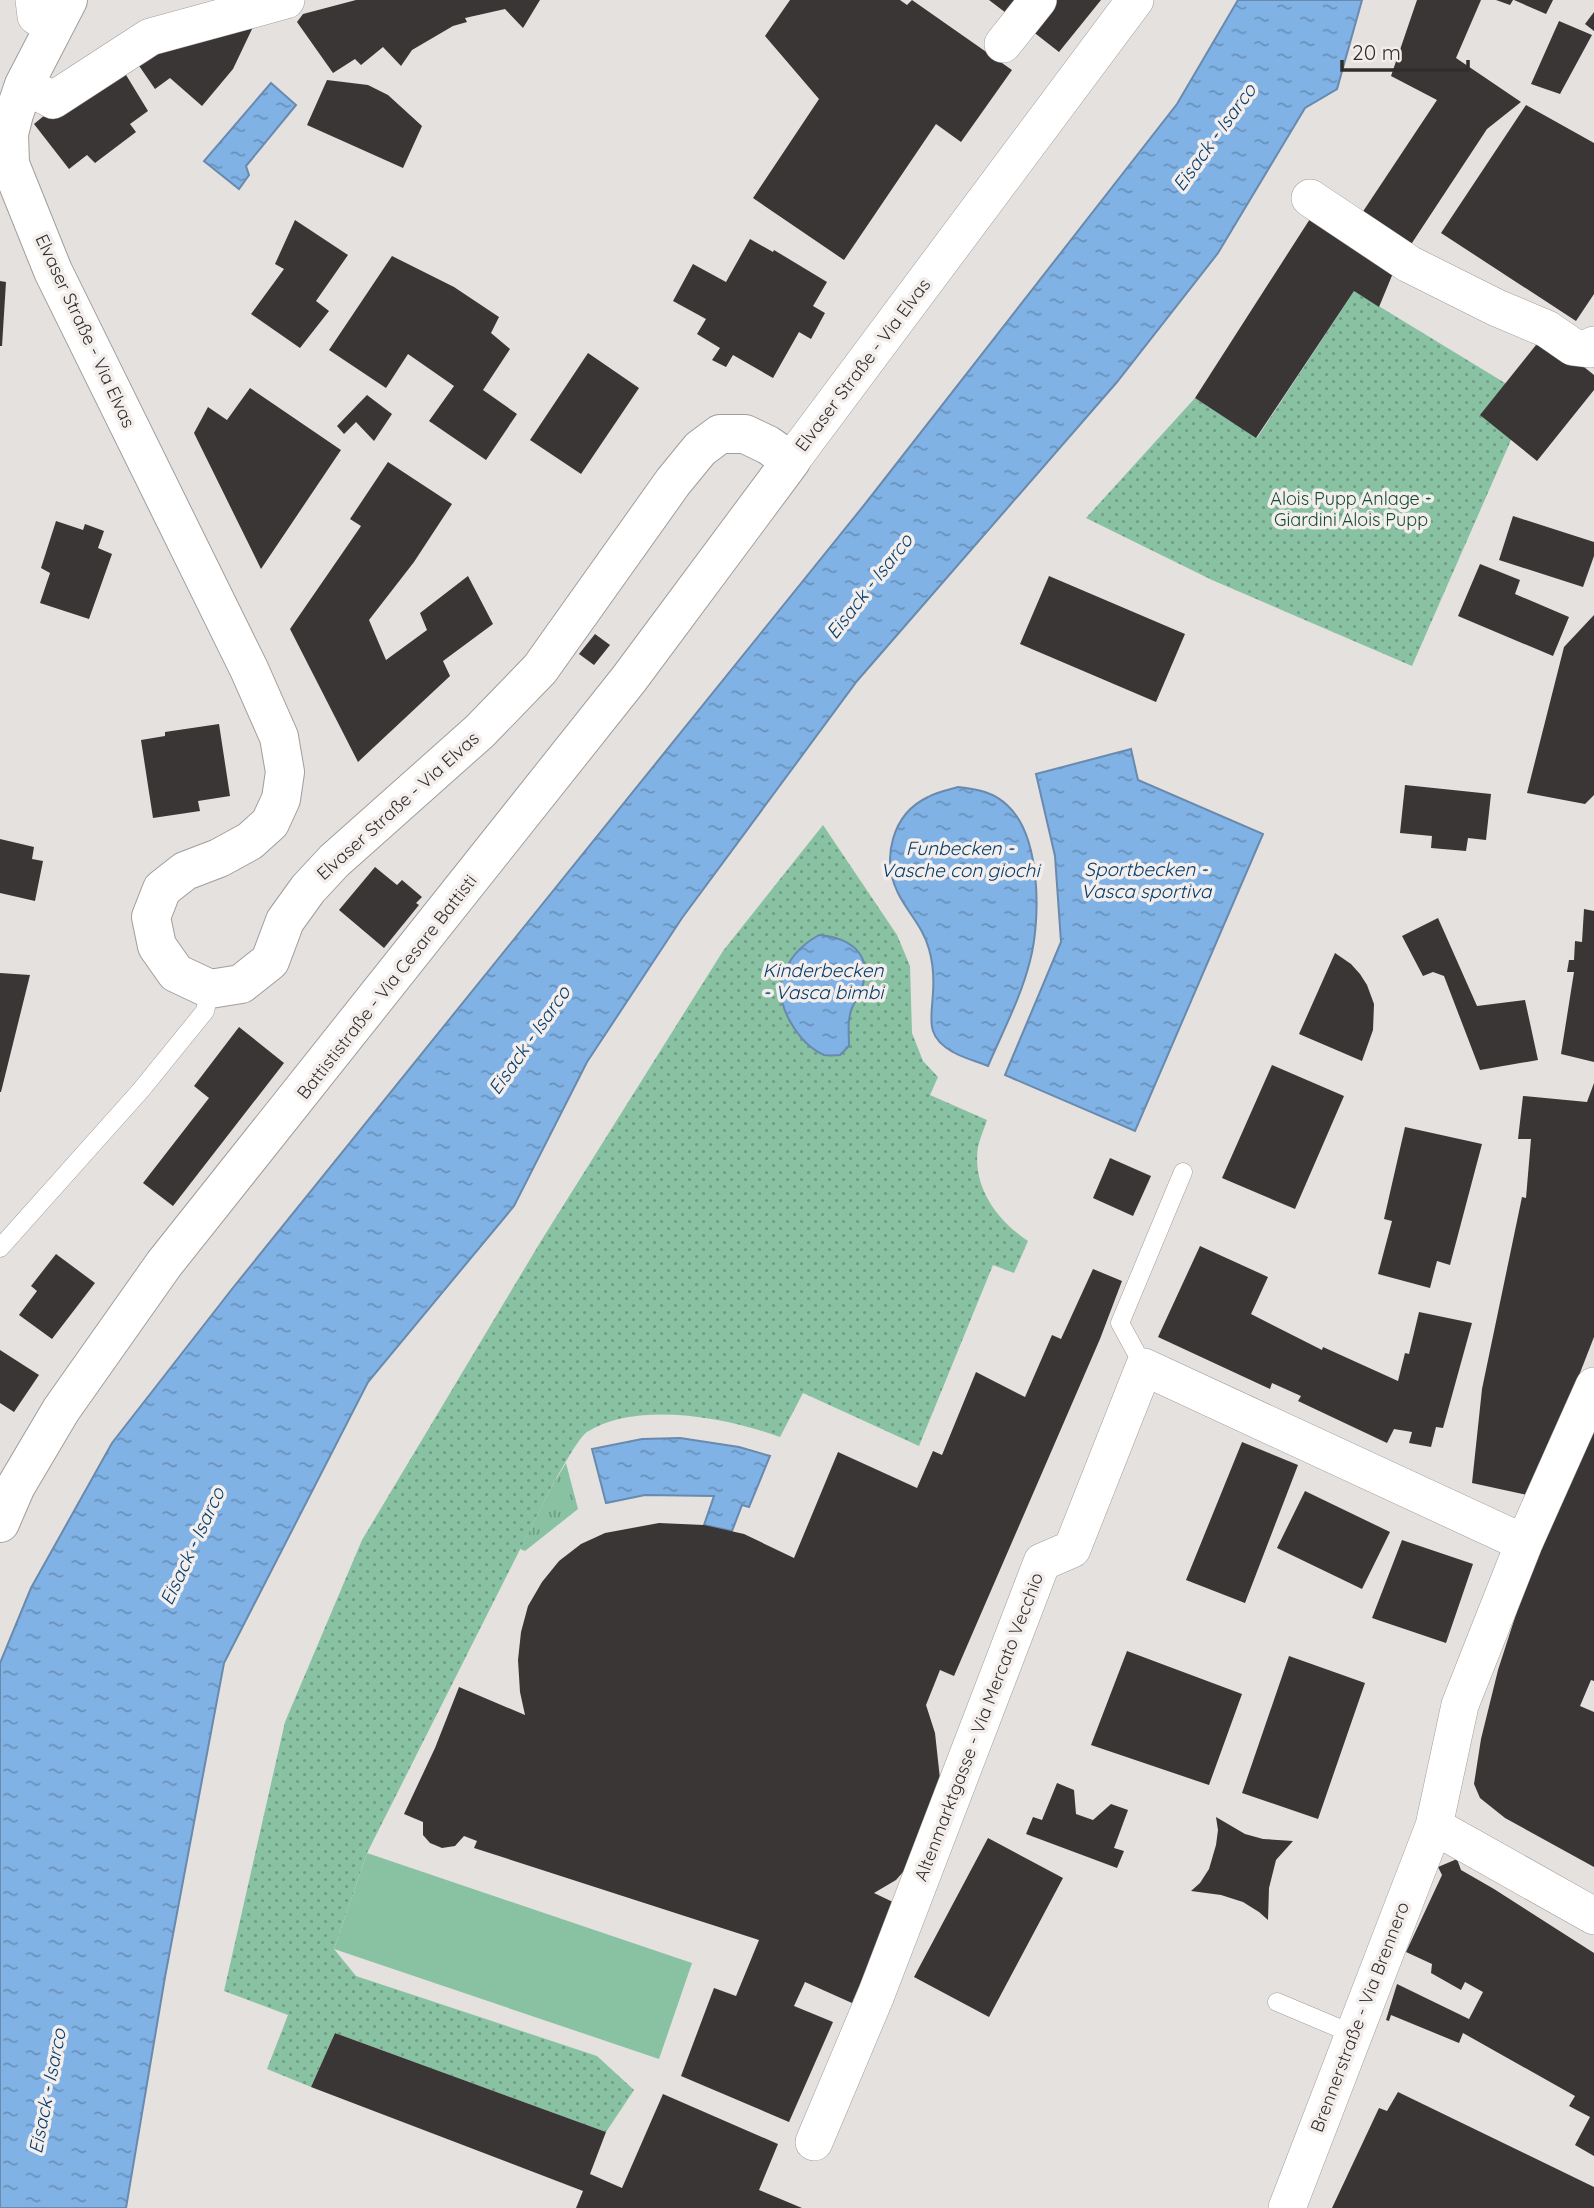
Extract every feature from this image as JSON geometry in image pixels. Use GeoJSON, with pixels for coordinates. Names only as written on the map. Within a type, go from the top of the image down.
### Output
{"type":"FeatureCollection","features":[{"type":"Feature","properties":{"kind":"street"},"geometry":{"type":"LineString","coordinates":[[24,85],[53,100],[150,37],[286,0]]}},
{"type":"Feature","properties":{"kind":"street"},"geometry":{"type":"LineString","coordinates":[[1003,44],[1038,0]]}},
{"type":"Feature","properties":{"kind":"street","name":"Elvaser Straße - Via Elvas"},"geometry":{"type":"LineString","coordinates":[[52,9],[9,134],[5,169],[249,669],[279,737],[285,772],[281,799],[270,823],[250,841],[219,858],[185,871],[162,889],[151,917],[157,946],[176,973],[210,989],[241,984],[270,961],[285,921],[308,889],[334,862],[480,731],[540,669],[673,482],[700,449],[720,434],[745,434],[768,445],[791,461],[1135,0]]}},
{"type":"Feature","properties":{"kind":"street"},"geometry":{"type":"LineString","coordinates":[[1323,206],[1409,264],[1547,329],[1573,347],[1589,349],[1594,345]]}},
{"type":"Feature","properties":{"kind":"street","name":"Battististraße - Via Cesare Battisti"},"geometry":{"type":"LineString","coordinates":[[0,1523],[16,1486],[61,1410],[164,1264],[629,679],[791,461]]}},
{"type":"Feature","properties":{"kind":"street"},"geometry":{"type":"LineString","coordinates":[[1144,1367],[1524,1543]]}},
{"type":"Feature","properties":{"kind":"street","name":"Altenmarktgasse - Via Mercato Vecchio"},"geometry":{"type":"LineString","coordinates":[[814,2142],[876,1995],[1042,1562],[1072,1549],[1144,1367]]}},
{"type":"Feature","properties":{"kind":"street"},"geometry":{"type":"LineString","coordinates":[[1594,1386],[1524,1543],[1460,1705],[1434,1826],[1594,1916]]}},
{"type":"Feature","properties":{"kind":"street","name":"Brennerstraße - Via Brennero"},"geometry":{"type":"LineString","coordinates":[[1287,2208],[1434,1826]]}},
{"type":"Feature","properties":{"kind":"lane"},"geometry":{"type":"LineString","coordinates":[[0,1248],[149,1080],[205,1011],[210,989]]}},
{"type":"Feature","properties":{"kind":"lane"},"geometry":{"type":"LineString","coordinates":[[1144,1367],[1120,1323],[1183,1172]]}},
{"type":"Feature","properties":{"kind":"lane"},"geometry":{"type":"LineString","coordinates":[[1277,2002],[1353,2034]]}},
{"type":"Feature","properties":{"kind":"green space","name":"Alois Pupp Anlage - Giardini Alois Pupp"},"geometry":{"type":"Polygon","coordinates":[[[1354,291],[1505,383],[1511,440],[1412,666],[1212,580],[1086,518],[1195,398],[1257,438],[1354,291]]]}},
{"type":"Feature","properties":{"kind":"green space"},"geometry":{"type":"Polygon","coordinates":[[[823,825],[897,935],[910,966],[912,1033],[923,1061],[938,1077],[930,1095],[987,1120],[978,1147],[977,1162],[983,1189],[997,1213],[1028,1241],[1014,1273],[993,1265],[919,1446],[803,1393],[780,1437],[735,1424],[683,1415],[631,1417],[607,1422],[587,1432],[552,1486],[367,1853],[334,1949],[356,1976],[597,2056],[634,2090],[606,2132],[335,2033],[311,2087],[267,2069],[288,2015],[224,1991],[285,1722],[362,1540],[541,1241],[723,951],[823,825]],[[861,955],[840,1055],[849,1046],[848,1024],[852,1008],[862,990],[861,955]]]}},
{"type":"Feature","properties":{"kind":"green space"},"geometry":{"type":"Polygon","coordinates":[[[566,1463],[578,1509],[525,1551],[520,1549],[552,1486],[566,1463]]]}},
{"type":"Feature","properties":{"kind":"green space"},"geometry":{"type":"Polygon","coordinates":[[[367,1853],[692,1963],[659,2059],[334,1949],[367,1853]]]}},
{"type":"Feature","properties":{"kind":"water","name":"Eisack - Isarco"},"geometry":{"type":"Polygon","coordinates":[[[1238,0],[1362,0],[1337,89],[1305,108],[1218,253],[1117,382],[857,681],[682,918],[587,1062],[514,1206],[368,1382],[224,1663],[165,1977],[126,2208],[0,2208],[0,1663],[31,1588],[112,1443],[232,1289],[865,504],[1177,104],[1238,0]]]}},
{"type":"Feature","properties":{"kind":"water"},"geometry":{"type":"Polygon","coordinates":[[[271,83],[296,105],[246,166],[249,175],[239,189],[204,161],[271,83]]]}},
{"type":"Feature","properties":{"kind":"water","name":"Sportbecken - Vasca sportiva"},"geometry":{"type":"Polygon","coordinates":[[[1131,749],[1138,780],[1263,834],[1135,1131],[1005,1075],[1061,942],[1055,856],[1036,774],[1131,749]]]}},
{"type":"Feature","properties":{"kind":"water","name":"Funbecken - Vasche con giochi"},"geometry":{"type":"Polygon","coordinates":[[[958,787],[985,792],[1008,806],[1027,837],[1036,879],[1036,923],[1030,961],[1017,1001],[988,1066],[953,1052],[937,1040],[931,1018],[933,976],[929,949],[898,893],[890,866],[893,839],[906,814],[928,797],[958,787]]]}},
{"type":"Feature","properties":{"kind":"water","name":"Kinderbecken - Vasca bimbi"},"geometry":{"type":"Polygon","coordinates":[[[819,935],[850,944],[862,957],[864,966],[862,988],[849,1017],[849,1046],[840,1055],[824,1055],[806,1042],[791,1023],[782,1001],[782,979],[788,965],[806,943],[819,935]]]}},
{"type":"Feature","properties":{"kind":"water"},"geometry":{"type":"Polygon","coordinates":[[[680,1438],[739,1447],[770,1456],[749,1507],[742,1505],[732,1531],[704,1525],[714,1496],[645,1495],[606,1503],[592,1449],[642,1439],[680,1438]]]}},
{"type":"Feature","properties":{"kind":"building"},"geometry":{"type":"Polygon","coordinates":[[[356,0],[540,0],[523,28],[505,9],[465,18],[467,22],[453,26],[412,50],[401,66],[383,47],[361,65],[355,59],[333,73],[297,22],[303,14],[356,0]]]}},
{"type":"Feature","properties":{"kind":"building"},"geometry":{"type":"Polygon","coordinates":[[[790,0],[900,0],[907,5],[912,0],[1012,70],[961,142],[936,124],[844,260],[753,198],[819,99],[765,36],[790,0]]]}},
{"type":"Feature","properties":{"kind":"building"},"geometry":{"type":"Polygon","coordinates":[[[989,0],[1023,0],[1010,16],[989,0]]]}},
{"type":"Feature","properties":{"kind":"building"},"geometry":{"type":"Polygon","coordinates":[[[1049,0],[1101,0],[1059,52],[1027,27],[1049,0]]]}},
{"type":"Feature","properties":{"kind":"building"},"geometry":{"type":"Polygon","coordinates":[[[1417,0],[1481,0],[1456,58],[1521,102],[1487,129],[1410,246],[1362,213],[1437,100],[1391,76],[1417,0]]]}},
{"type":"Feature","properties":{"kind":"building"},"geometry":{"type":"Polygon","coordinates":[[[1496,0],[1513,0],[1510,5],[1496,0]]]}},
{"type":"Feature","properties":{"kind":"building"},"geometry":{"type":"Polygon","coordinates":[[[1514,0],[1553,0],[1546,14],[1514,0]]]}},
{"type":"Feature","properties":{"kind":"building"},"geometry":{"type":"Polygon","coordinates":[[[1594,12],[1594,31],[1585,24],[1594,12]]]}},
{"type":"Feature","properties":{"kind":"building"},"geometry":{"type":"Polygon","coordinates":[[[1559,21],[1592,35],[1560,94],[1531,84],[1559,21]]]}},
{"type":"Feature","properties":{"kind":"building"},"geometry":{"type":"Polygon","coordinates":[[[253,27],[233,69],[202,106],[170,78],[155,89],[133,57],[253,27]]]}},
{"type":"Feature","properties":{"kind":"building"},"geometry":{"type":"Polygon","coordinates":[[[120,65],[148,111],[130,124],[136,132],[95,163],[87,155],[69,169],[34,124],[120,65]]]}},
{"type":"Feature","properties":{"kind":"building"},"geometry":{"type":"Polygon","coordinates":[[[327,80],[368,85],[388,95],[422,126],[403,168],[307,125],[327,80]]]}},
{"type":"Feature","properties":{"kind":"building"},"geometry":{"type":"Polygon","coordinates":[[[1526,105],[1594,143],[1594,294],[1576,321],[1441,233],[1526,105]]]}},
{"type":"Feature","properties":{"kind":"building"},"geometry":{"type":"Polygon","coordinates":[[[1317,208],[1398,261],[1379,307],[1354,291],[1256,438],[1195,398],[1317,208]]]}},
{"type":"Feature","properties":{"kind":"building"},"geometry":{"type":"Polygon","coordinates":[[[295,220],[348,255],[316,301],[329,311],[300,348],[251,314],[284,269],[275,264],[295,220]]]}},
{"type":"Feature","properties":{"kind":"building"},"geometry":{"type":"Polygon","coordinates":[[[750,239],[827,282],[813,306],[825,313],[811,339],[799,332],[773,378],[733,355],[726,367],[712,360],[720,348],[697,334],[706,319],[673,301],[693,264],[726,282],[750,239]]]}},
{"type":"Feature","properties":{"kind":"building"},"geometry":{"type":"Polygon","coordinates":[[[392,256],[454,287],[499,317],[491,333],[510,349],[483,390],[517,414],[486,460],[429,421],[454,386],[408,354],[386,388],[329,350],[392,256]]]}},
{"type":"Feature","properties":{"kind":"building"},"geometry":{"type":"Polygon","coordinates":[[[0,281],[6,282],[2,346],[0,346],[0,281]]]}},
{"type":"Feature","properties":{"kind":"building"},"geometry":{"type":"Polygon","coordinates":[[[1544,335],[1594,375],[1594,390],[1537,461],[1480,415],[1544,335]]]}},
{"type":"Feature","properties":{"kind":"building"},"geometry":{"type":"Polygon","coordinates":[[[588,353],[639,388],[581,474],[530,440],[588,353]]]}},
{"type":"Feature","properties":{"kind":"building"},"geometry":{"type":"Polygon","coordinates":[[[250,388],[341,450],[261,569],[194,433],[208,407],[227,420],[250,388]]]}},
{"type":"Feature","properties":{"kind":"building"},"geometry":{"type":"Polygon","coordinates":[[[367,395],[392,414],[374,441],[356,422],[344,434],[337,426],[367,395]]]}},
{"type":"Feature","properties":{"kind":"building"},"geometry":{"type":"Polygon","coordinates":[[[388,462],[452,504],[414,562],[369,620],[386,660],[427,630],[420,613],[468,576],[493,624],[443,661],[450,676],[358,762],[290,629],[361,526],[350,519],[388,462]]]}},
{"type":"Feature","properties":{"kind":"building"},"geometry":{"type":"Polygon","coordinates":[[[1513,516],[1594,542],[1594,556],[1583,587],[1499,560],[1513,516]]]}},
{"type":"Feature","properties":{"kind":"building"},"geometry":{"type":"Polygon","coordinates":[[[56,521],[83,530],[85,524],[104,531],[98,548],[112,554],[89,619],[40,603],[50,573],[41,568],[56,521]]]}},
{"type":"Feature","properties":{"kind":"building"},"geometry":{"type":"Polygon","coordinates":[[[1480,564],[1520,580],[1515,594],[1569,617],[1553,656],[1458,616],[1480,564]]]}},
{"type":"Feature","properties":{"kind":"building"},"geometry":{"type":"Polygon","coordinates":[[[1049,576],[1185,634],[1156,702],[1020,644],[1049,576]]]}},
{"type":"Feature","properties":{"kind":"building"},"geometry":{"type":"Polygon","coordinates":[[[1594,615],[1594,795],[1585,804],[1527,793],[1564,647],[1594,615]]]}},
{"type":"Feature","properties":{"kind":"building"},"geometry":{"type":"Polygon","coordinates":[[[595,634],[610,645],[594,665],[579,654],[595,634]]]}},
{"type":"Feature","properties":{"kind":"building"},"geometry":{"type":"Polygon","coordinates":[[[219,724],[230,796],[198,801],[200,811],[153,818],[141,740],[165,736],[165,732],[219,724]]]}},
{"type":"Feature","properties":{"kind":"building"},"geometry":{"type":"Polygon","coordinates":[[[1405,785],[1491,794],[1486,840],[1468,838],[1466,851],[1431,848],[1432,836],[1400,833],[1405,785]]]}},
{"type":"Feature","properties":{"kind":"building"},"geometry":{"type":"Polygon","coordinates":[[[0,839],[34,847],[32,859],[43,861],[35,901],[0,893],[0,839]]]}},
{"type":"Feature","properties":{"kind":"building"},"geometry":{"type":"Polygon","coordinates":[[[375,867],[397,885],[402,880],[422,897],[416,903],[419,905],[384,948],[339,910],[375,867]]]}},
{"type":"Feature","properties":{"kind":"building"},"geometry":{"type":"Polygon","coordinates":[[[1584,909],[1594,911],[1594,1062],[1561,1054],[1574,972],[1567,972],[1569,960],[1574,960],[1575,941],[1582,942],[1584,909]]]}},
{"type":"Feature","properties":{"kind":"building"},"geometry":{"type":"Polygon","coordinates":[[[1438,918],[1477,1006],[1525,1000],[1538,1060],[1480,1070],[1444,976],[1433,972],[1423,976],[1402,936],[1438,918]]]}},
{"type":"Feature","properties":{"kind":"building"},"geometry":{"type":"Polygon","coordinates":[[[1335,953],[1360,974],[1374,1004],[1373,1030],[1362,1061],[1299,1034],[1335,953]]]}},
{"type":"Feature","properties":{"kind":"building"},"geometry":{"type":"Polygon","coordinates":[[[0,973],[30,975],[1,1092],[0,1092],[0,973]]]}},
{"type":"Feature","properties":{"kind":"building"},"geometry":{"type":"Polygon","coordinates":[[[239,1027],[284,1063],[173,1206],[143,1183],[209,1098],[194,1086],[239,1027]]]}},
{"type":"Feature","properties":{"kind":"building"},"geometry":{"type":"Polygon","coordinates":[[[1272,1065],[1344,1096],[1295,1209],[1222,1178],[1272,1065]]]}},
{"type":"Feature","properties":{"kind":"building"},"geometry":{"type":"Polygon","coordinates":[[[1594,1083],[1594,1337],[1532,1496],[1472,1483],[1482,1389],[1522,1197],[1526,1198],[1531,1139],[1518,1139],[1523,1096],[1587,1102],[1594,1083]]]}},
{"type":"Feature","properties":{"kind":"building"},"geometry":{"type":"Polygon","coordinates":[[[1405,1127],[1482,1144],[1450,1265],[1437,1261],[1430,1288],[1378,1274],[1392,1221],[1384,1219],[1405,1127]]]}},
{"type":"Feature","properties":{"kind":"building"},"geometry":{"type":"Polygon","coordinates":[[[1110,1158],[1151,1176],[1133,1216],[1093,1198],[1110,1158]]]}},
{"type":"Feature","properties":{"kind":"building"},"geometry":{"type":"Polygon","coordinates":[[[1200,1246],[1268,1277],[1251,1314],[1322,1350],[1323,1347],[1398,1381],[1405,1353],[1409,1354],[1419,1312],[1472,1323],[1443,1428],[1436,1427],[1431,1447],[1409,1443],[1412,1432],[1394,1429],[1387,1443],[1298,1401],[1301,1396],[1272,1383],[1270,1389],[1158,1337],[1200,1246]]]}},
{"type":"Feature","properties":{"kind":"building"},"geometry":{"type":"Polygon","coordinates":[[[56,1254],[95,1283],[52,1339],[19,1315],[37,1291],[31,1286],[56,1254]]]}},
{"type":"Feature","properties":{"kind":"building"},"geometry":{"type":"Polygon","coordinates":[[[1093,1269],[1122,1281],[1100,1339],[954,1676],[940,1670],[926,1705],[935,1733],[941,1788],[911,1863],[896,1880],[874,1893],[895,1903],[852,2003],[805,1982],[794,2006],[833,2022],[789,2122],[681,2076],[714,1988],[736,1996],[759,1940],[474,1848],[477,1841],[464,1836],[455,1846],[442,1848],[430,1843],[423,1835],[423,1822],[404,1814],[435,1748],[459,1687],[525,1715],[518,1660],[521,1632],[528,1606],[559,1561],[581,1544],[605,1533],[659,1523],[704,1525],[744,1534],[794,1558],[838,1452],[917,1488],[933,1451],[942,1455],[976,1372],[1025,1397],[1052,1335],[1061,1339],[1093,1269]]]}},
{"type":"Feature","properties":{"kind":"building"},"geometry":{"type":"Polygon","coordinates":[[[0,1350],[39,1375],[14,1412],[0,1403],[0,1350]]]}},
{"type":"Feature","properties":{"kind":"building"},"geometry":{"type":"Polygon","coordinates":[[[1594,1430],[1594,1681],[1591,1680],[1580,1706],[1594,1712],[1594,1867],[1505,1818],[1480,1798],[1474,1784],[1481,1739],[1498,1670],[1528,1577],[1594,1430]]]}},
{"type":"Feature","properties":{"kind":"building"},"geometry":{"type":"Polygon","coordinates":[[[1242,1442],[1298,1465],[1245,1603],[1186,1580],[1242,1442]]]}},
{"type":"Feature","properties":{"kind":"building"},"geometry":{"type":"Polygon","coordinates":[[[1305,1491],[1390,1532],[1362,1589],[1277,1548],[1305,1491]]]}},
{"type":"Feature","properties":{"kind":"building"},"geometry":{"type":"Polygon","coordinates":[[[1402,1540],[1473,1564],[1446,1643],[1372,1618],[1402,1540]]]}},
{"type":"Feature","properties":{"kind":"building"},"geometry":{"type":"Polygon","coordinates":[[[1127,1651],[1242,1694],[1209,1785],[1091,1745],[1127,1651]]]}},
{"type":"Feature","properties":{"kind":"building"},"geometry":{"type":"Polygon","coordinates":[[[1289,1656],[1365,1683],[1318,1819],[1242,1793],[1289,1656]]]}},
{"type":"Feature","properties":{"kind":"building"},"geometry":{"type":"Polygon","coordinates":[[[1057,1783],[1074,1790],[1076,1814],[1093,1820],[1111,1804],[1128,1810],[1114,1848],[1124,1851],[1117,1868],[1026,1834],[1033,1817],[1042,1820],[1057,1783]]]}},
{"type":"Feature","properties":{"kind":"building"},"geometry":{"type":"Polygon","coordinates":[[[1216,1817],[1245,1834],[1263,1839],[1293,1841],[1276,1860],[1269,1888],[1268,1920],[1243,1902],[1221,1895],[1191,1891],[1209,1869],[1216,1845],[1216,1817]]]}},
{"type":"Feature","properties":{"kind":"building"},"geometry":{"type":"Polygon","coordinates":[[[988,1838],[1063,1878],[989,2017],[914,1977],[988,1838]]]}},
{"type":"Feature","properties":{"kind":"building"},"geometry":{"type":"Polygon","coordinates":[[[1457,1859],[1461,1870],[1594,1953],[1594,2156],[1575,2145],[1590,2117],[1569,2106],[1575,2096],[1463,2033],[1459,2043],[1391,2015],[1389,2021],[1386,2020],[1397,1984],[1469,2019],[1483,1992],[1465,1982],[1461,1990],[1431,1973],[1432,1964],[1406,1952],[1442,1875],[1438,1867],[1457,1859]]]}},
{"type":"Feature","properties":{"kind":"building"},"geometry":{"type":"Polygon","coordinates":[[[335,2033],[606,2132],[590,2174],[622,2188],[663,2094],[778,2144],[759,2190],[802,2208],[576,2208],[583,2191],[311,2087],[335,2033]]]}},
{"type":"Feature","properties":{"kind":"building"},"geometry":{"type":"Polygon","coordinates":[[[1398,2092],[1594,2187],[1594,2208],[1332,2208],[1379,2108],[1387,2111],[1398,2092]]]}}]}
